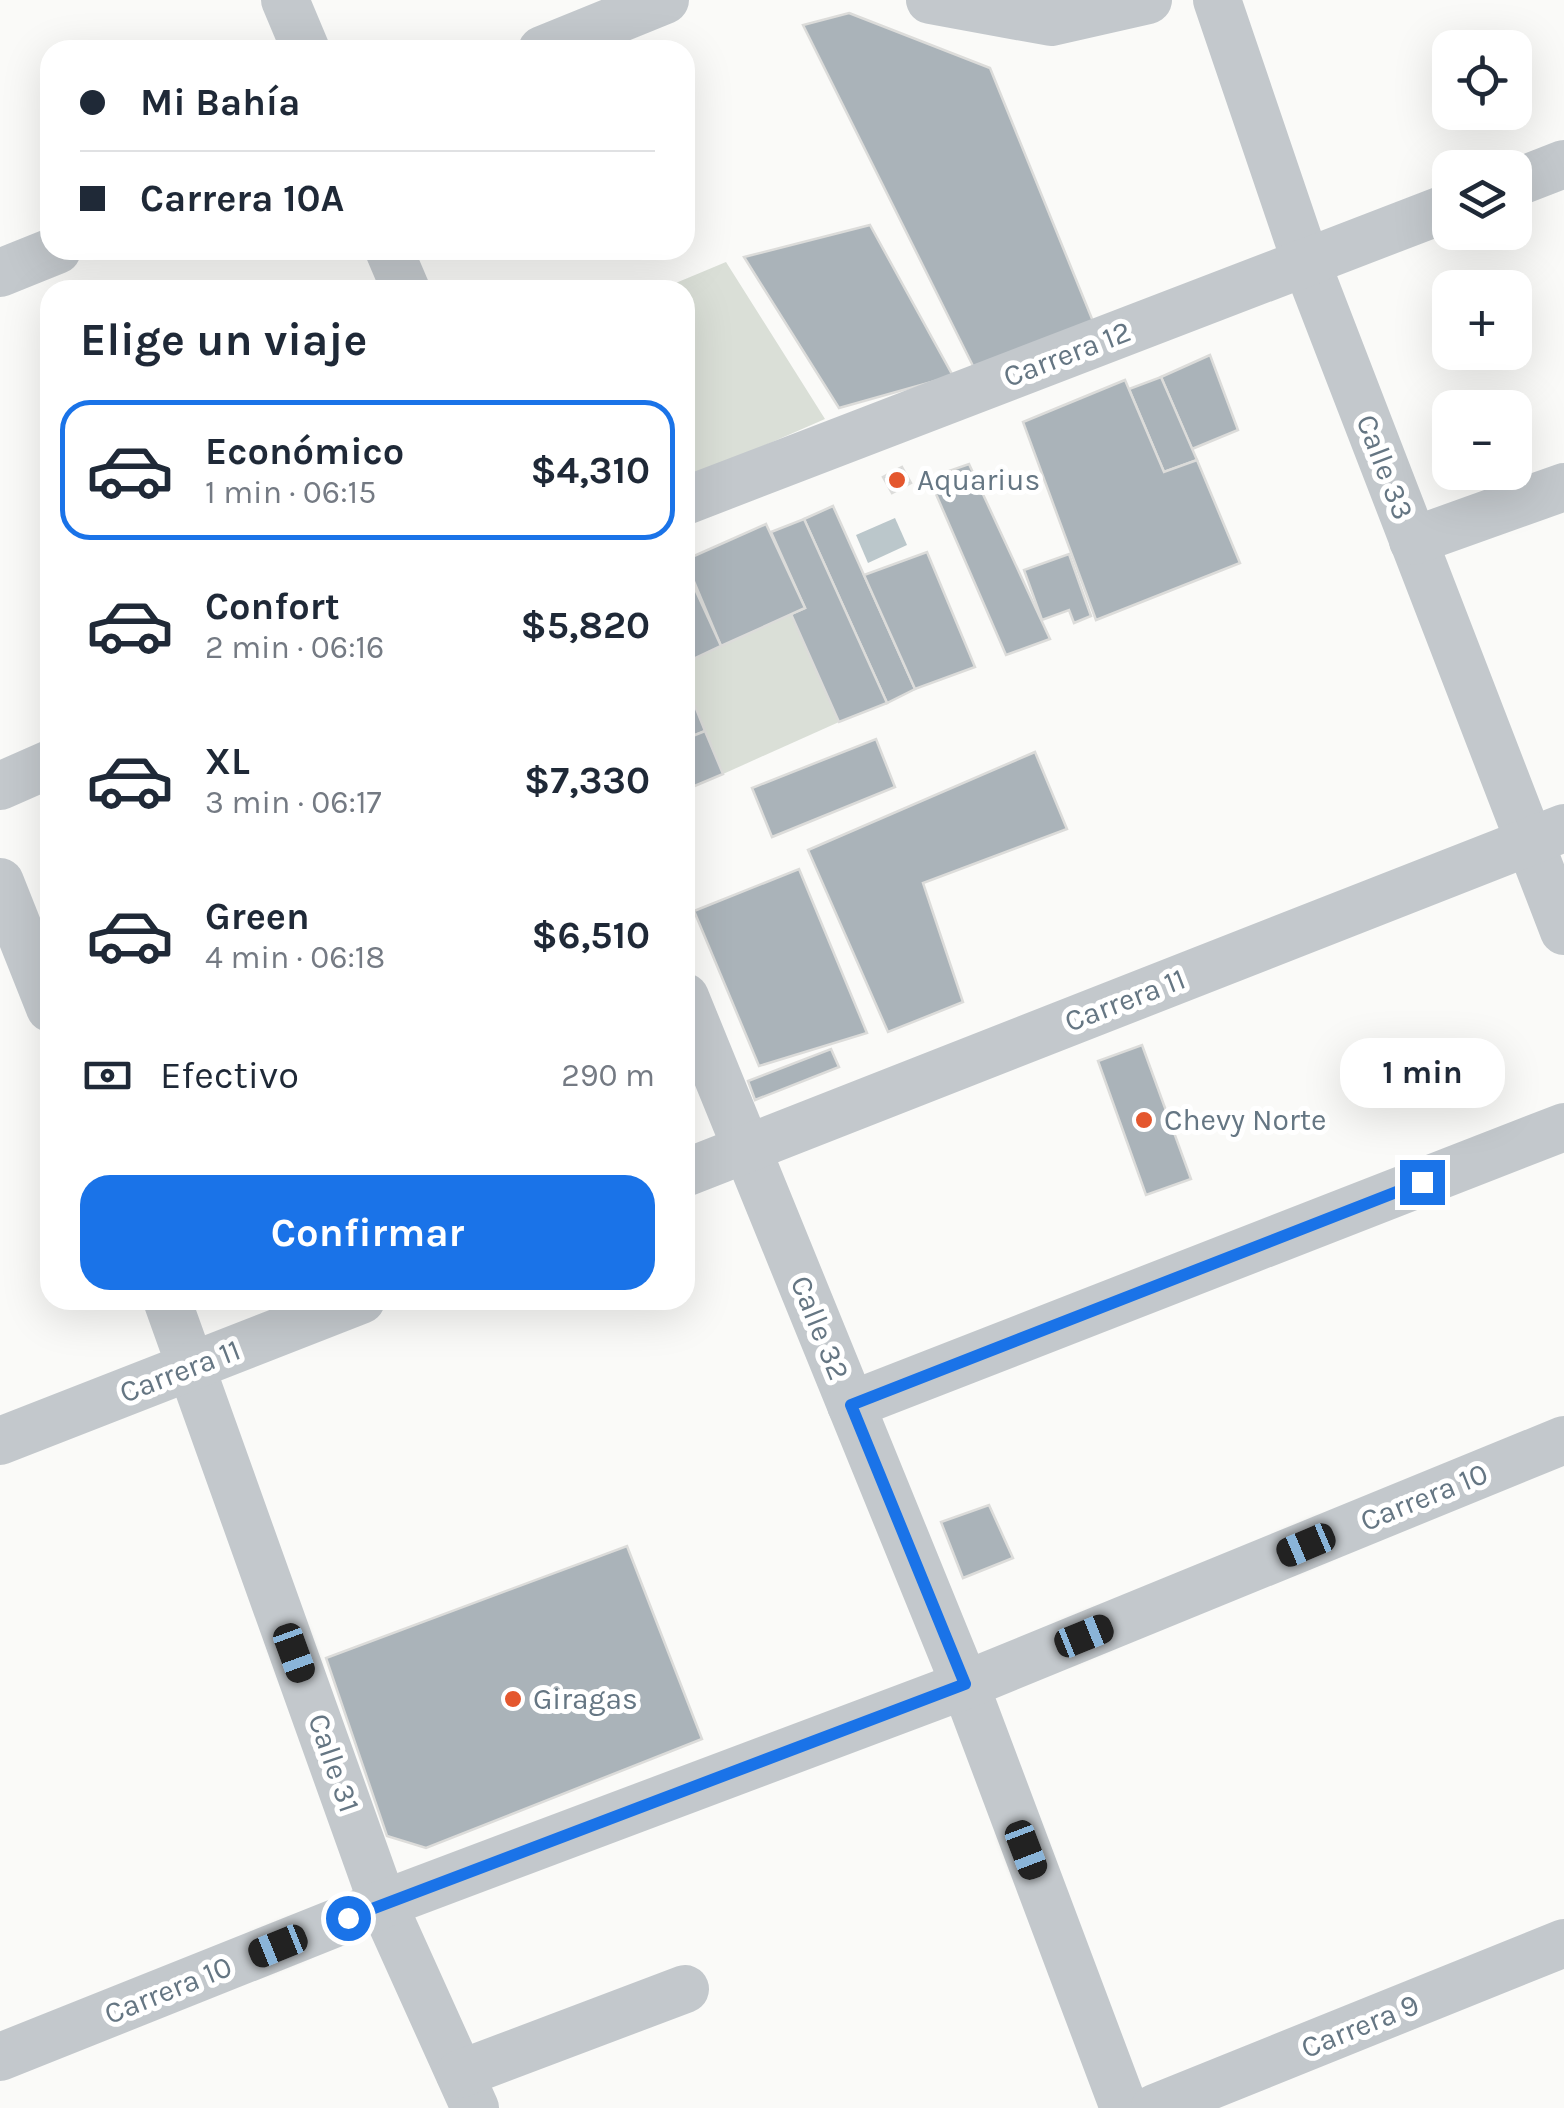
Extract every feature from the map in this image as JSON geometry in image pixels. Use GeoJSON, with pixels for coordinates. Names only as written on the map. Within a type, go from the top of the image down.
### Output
{"type":"FeatureCollection","features":[{"type":"Feature","properties":{"kind":"street"},"geometry":{"type":"LineString","coordinates":[[284,0],[302,40]]}},
{"type":"Feature","properties":{"kind":"street"},"geometry":{"type":"LineString","coordinates":[[567,40],[665,0]]}},
{"type":"Feature","properties":{"kind":"street"},"geometry":{"type":"LineString","coordinates":[[930,0],[1052,22],[1148,0]]}},
{"type":"Feature","properties":{"kind":"street","name":"Calle 33"},"geometry":{"type":"LineString","coordinates":[[1217,0],[1306,262],[1413,541],[1547,834],[1564,931]]}},
{"type":"Feature","properties":{"kind":"street"},"geometry":{"type":"LineString","coordinates":[[1532,176],[1564,164]]}},
{"type":"Feature","properties":{"kind":"street","name":"Carrera 12"},"geometry":{"type":"LineString","coordinates":[[695,497],[1432,215]]}},
{"type":"Feature","properties":{"kind":"street"},"geometry":{"type":"LineString","coordinates":[[0,274],[40,257]]}},
{"type":"Feature","properties":{"kind":"street"},"geometry":{"type":"LineString","coordinates":[[1413,541],[1564,487]]}},
{"type":"Feature","properties":{"kind":"street"},"geometry":{"type":"LineString","coordinates":[[0,786],[40,768]]}},
{"type":"Feature","properties":{"kind":"street","name":"Carrera 11"},"geometry":{"type":"LineString","coordinates":[[695,1169],[1547,834]]}},
{"type":"Feature","properties":{"kind":"street"},"geometry":{"type":"LineString","coordinates":[[0,882],[40,983]]}},
{"type":"Feature","properties":{"kind":"street","name":"Calle 32"},"geometry":{"type":"LineString","coordinates":[[695,1021],[965,1684],[1124,2108]]}},
{"type":"Feature","properties":{"kind":"street"},"geometry":{"type":"LineString","coordinates":[[851,1405],[1564,1127]]}},
{"type":"Feature","properties":{"kind":"street","name":"Calle 31"},"geometry":{"type":"LineString","coordinates":[[171,1310],[383,1904],[467,2091]]}},
{"type":"Feature","properties":{"kind":"street","name":"Carrera 11"},"geometry":{"type":"LineString","coordinates":[[0,1441],[335,1310]]}},
{"type":"Feature","properties":{"kind":"street","name":"Carrera 10"},"geometry":{"type":"LineString","coordinates":[[0,2057],[383,1904],[965,1684],[1564,1440]]}},
{"type":"Feature","properties":{"kind":"street","name":"Carrera 9"},"geometry":{"type":"LineString","coordinates":[[1155,2108],[1564,1943]]}},
{"type":"Feature","properties":{"kind":"street"},"geometry":{"type":"LineString","coordinates":[[467,2091],[685,1989]]}},
{"type":"Feature","properties":{"kind":"shaded area"},"geometry":{"type":"Polygon","coordinates":[[[726,262],[825,419],[695,476],[695,280],[683,280],[726,262]]]}},
{"type":"Feature","properties":{"kind":"shaded area"},"geometry":{"type":"Polygon","coordinates":[[[895,518],[907,545],[868,563],[856,535],[895,518]]]}},
{"type":"Feature","properties":{"kind":"shaded area"},"geometry":{"type":"Polygon","coordinates":[[[791,614],[839,722],[723,774],[695,707],[695,658],[791,614]]]}},
{"type":"Feature","properties":{"kind":"building"},"geometry":{"type":"Polygon","coordinates":[[[849,13],[990,68],[1101,341],[983,386],[803,25],[849,13]]]}},
{"type":"Feature","properties":{"kind":"building"},"geometry":{"type":"Polygon","coordinates":[[[870,225],[953,376],[839,408],[744,257],[870,225]]]}},
{"type":"Feature","properties":{"kind":"building"},"geometry":{"type":"Polygon","coordinates":[[[1210,355],[1238,430],[1192,449],[1161,377],[1210,355]]]}},
{"type":"Feature","properties":{"kind":"building"},"geometry":{"type":"Polygon","coordinates":[[[1161,377],[1197,460],[1164,472],[1129,389],[1161,377]]]}},
{"type":"Feature","properties":{"kind":"building"},"geometry":{"type":"Polygon","coordinates":[[[1125,380],[1164,472],[1197,460],[1240,563],[1096,620],[1023,422],[1125,380]]]}},
{"type":"Feature","properties":{"kind":"building"},"geometry":{"type":"Polygon","coordinates":[[[969,464],[1050,639],[1006,655],[929,478],[969,464]]]}},
{"type":"Feature","properties":{"kind":"building","name":"Aquarius"},"geometry":{"type":"Polygon","coordinates":[[[902,467],[911,483],[892,493],[883,477],[902,467]]]}},
{"type":"Feature","properties":{"kind":"building"},"geometry":{"type":"Polygon","coordinates":[[[833,506],[915,689],[887,703],[804,519],[833,506]]]}},
{"type":"Feature","properties":{"kind":"building"},"geometry":{"type":"Polygon","coordinates":[[[804,519],[887,703],[839,722],[791,614],[805,608],[771,532],[804,519]]]}},
{"type":"Feature","properties":{"kind":"building"},"geometry":{"type":"Polygon","coordinates":[[[766,524],[805,608],[721,646],[695,584],[695,556],[766,524]]]}},
{"type":"Feature","properties":{"kind":"building"},"geometry":{"type":"Polygon","coordinates":[[[927,552],[975,667],[915,689],[864,575],[927,552]]]}},
{"type":"Feature","properties":{"kind":"building"},"geometry":{"type":"Polygon","coordinates":[[[1069,554],[1091,616],[1074,623],[1069,610],[1042,620],[1024,570],[1069,554]]]}},
{"type":"Feature","properties":{"kind":"building"},"geometry":{"type":"Polygon","coordinates":[[[695,589],[721,646],[695,658],[695,589]]]}},
{"type":"Feature","properties":{"kind":"building"},"geometry":{"type":"Polygon","coordinates":[[[695,706],[705,731],[695,735],[695,706]]]}},
{"type":"Feature","properties":{"kind":"building"},"geometry":{"type":"Polygon","coordinates":[[[705,731],[723,774],[695,786],[695,735],[705,731]]]}},
{"type":"Feature","properties":{"kind":"building"},"geometry":{"type":"Polygon","coordinates":[[[876,739],[895,787],[772,837],[752,788],[876,739]]]}},
{"type":"Feature","properties":{"kind":"building"},"geometry":{"type":"Polygon","coordinates":[[[1035,752],[1067,829],[923,883],[963,1002],[888,1032],[808,850],[1035,752]]]}},
{"type":"Feature","properties":{"kind":"building"},"geometry":{"type":"Polygon","coordinates":[[[799,869],[867,1033],[759,1066],[695,911],[799,869]]]}},
{"type":"Feature","properties":{"kind":"building","name":"Chevy Norte"},"geometry":{"type":"Polygon","coordinates":[[[1142,1045],[1191,1179],[1146,1195],[1098,1061],[1142,1045]]]}},
{"type":"Feature","properties":{"kind":"building"},"geometry":{"type":"Polygon","coordinates":[[[831,1049],[839,1067],[755,1100],[748,1081],[831,1049]]]}},
{"type":"Feature","properties":{"kind":"building"},"geometry":{"type":"Polygon","coordinates":[[[989,1505],[1013,1558],[963,1578],[941,1522],[989,1505]]]}},
{"type":"Feature","properties":{"kind":"building","name":"Giragas"},"geometry":{"type":"Polygon","coordinates":[[[627,1546],[702,1739],[426,1848],[387,1836],[326,1658],[627,1546]]]}},
{"type":"Feature","properties":{"kind":"place","name":"Aquarius"},"geometry":{"type":"Point","coordinates":[897,480]}},
{"type":"Feature","properties":{"kind":"place","name":"Chevy Norte"},"geometry":{"type":"Point","coordinates":[1144,1120]}},
{"type":"Feature","properties":{"kind":"place","name":"Giragas"},"geometry":{"type":"Point","coordinates":[513,1699]}},
{"type":"Feature","properties":{"kind":"route"},"geometry":{"type":"LineString","coordinates":[[348,1918],[965,1684],[851,1405],[1422,1182]]}}]}
